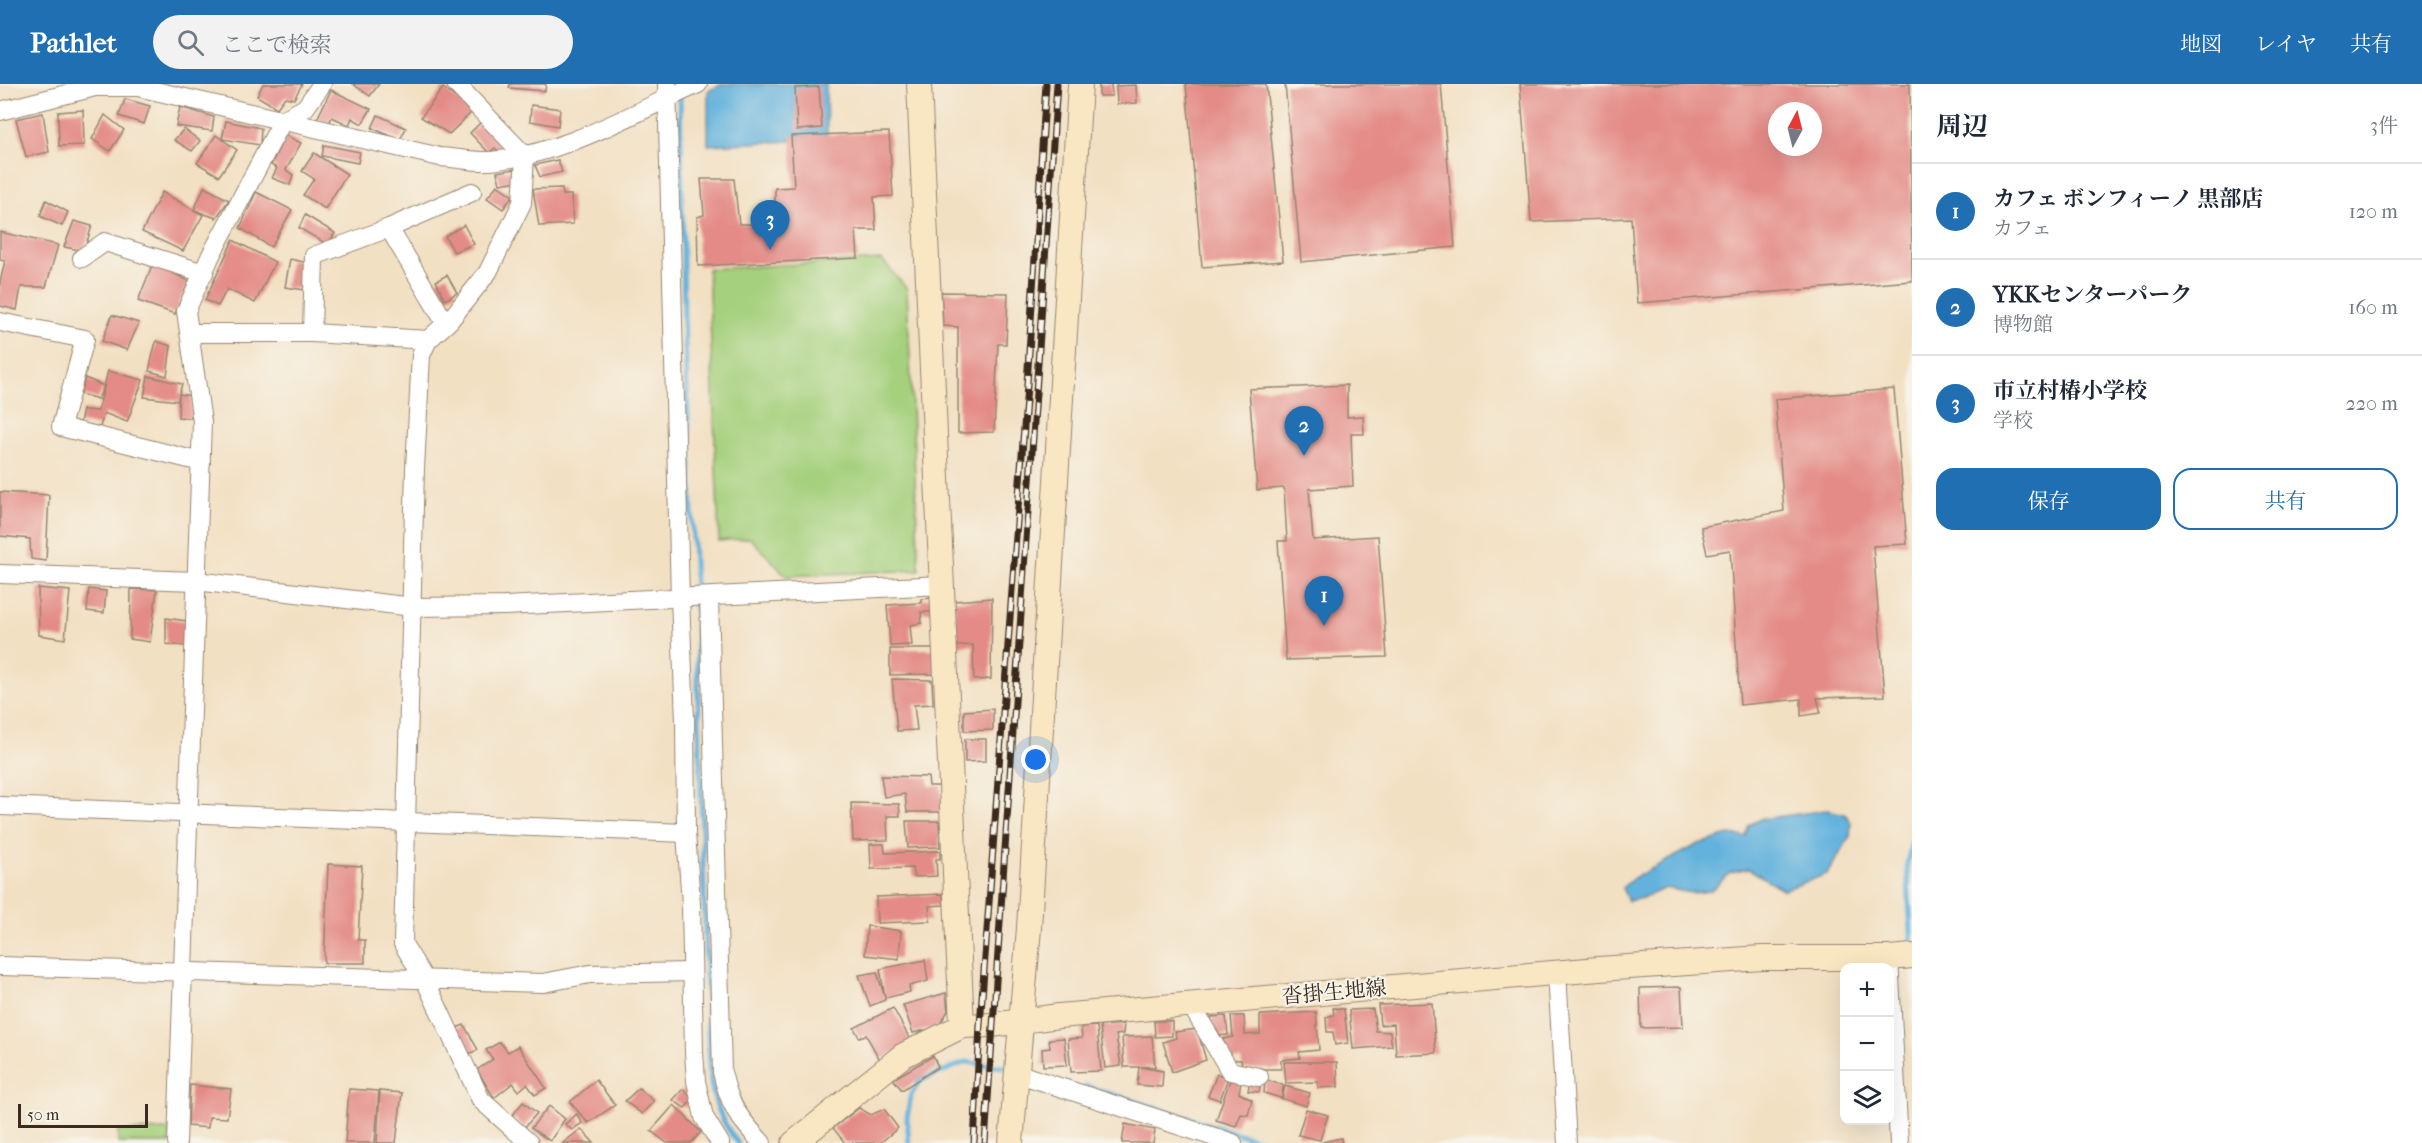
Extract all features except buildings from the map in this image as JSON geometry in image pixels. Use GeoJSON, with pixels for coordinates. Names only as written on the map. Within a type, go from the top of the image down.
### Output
{"type":"FeatureCollection","features":[{"type":"Feature","properties":{"kind":"street"},"geometry":{"type":"LineString","coordinates":[[177,1143],[202,422],[186,310],[211,255],[283,120],[305,108],[322,84]]}},
{"type":"Feature","properties":{"kind":"street"},"geometry":{"type":"LineString","coordinates":[[456,84],[525,156],[522,203],[488,272],[446,324],[428,340],[421,355],[415,468],[403,944],[425,980],[481,1100],[520,1141]]}},
{"type":"Feature","properties":{"kind":"street"},"geometry":{"type":"LineString","coordinates":[[0,111],[52,91],[95,87],[138,87],[440,157],[488,161],[525,156],[560,147],[667,91],[698,84]]}},
{"type":"Feature","properties":{"kind":"street"},"geometry":{"type":"LineString","coordinates":[[919,84],[962,1026]]}},
{"type":"Feature","properties":{"kind":"street"},"geometry":{"type":"LineString","coordinates":[[1011,1143],[1022,1022],[1053,554],[1080,84]]}},
{"type":"Feature","properties":{"kind":"street"},"geometry":{"type":"LineString","coordinates":[[667,91],[685,720],[686,833],[691,904],[696,1081],[704,1117],[720,1143]]}},
{"type":"Feature","properties":{"kind":"street"},"geometry":{"type":"LineString","coordinates":[[312,333],[314,256],[389,228],[472,192]]}},
{"type":"Feature","properties":{"kind":"street"},"geometry":{"type":"LineString","coordinates":[[389,228],[446,324]]}},
{"type":"Feature","properties":{"kind":"street"},"geometry":{"type":"LineString","coordinates":[[82,258],[105,242],[204,273]]}},
{"type":"Feature","properties":{"kind":"street"},"geometry":{"type":"LineString","coordinates":[[0,322],[85,339],[61,427],[201,462]]}},
{"type":"Feature","properties":{"kind":"street"},"geometry":{"type":"LineString","coordinates":[[190,333],[312,333],[428,340]]}},
{"type":"Feature","properties":{"kind":"street"},"geometry":{"type":"LineString","coordinates":[[0,574],[196,581],[413,607],[504,606],[943,585]]}},
{"type":"Feature","properties":{"kind":"street"},"geometry":{"type":"LineString","coordinates":[[709,597],[723,1072],[727,1096],[742,1121],[762,1143]]}},
{"type":"Feature","properties":{"kind":"street"},"geometry":{"type":"LineString","coordinates":[[0,806],[407,820],[686,833]]}},
{"type":"Feature","properties":{"kind":"street"},"geometry":{"type":"LineString","coordinates":[[1899,1143],[1901,957]]}},
{"type":"Feature","properties":{"kind":"street","name":"沓掛生地線"},"geometry":{"type":"LineString","coordinates":[[794,1143],[902,1056],[962,1026],[1557,973],[1762,958],[1901,957]]}},
{"type":"Feature","properties":{"kind":"street"},"geometry":{"type":"LineString","coordinates":[[0,966],[543,983],[590,975],[692,972]]}},
{"type":"Feature","properties":{"kind":"street"},"geometry":{"type":"LineString","coordinates":[[1557,973],[1567,1143]]}},
{"type":"Feature","properties":{"kind":"street"},"geometry":{"type":"LineString","coordinates":[[1191,1005],[1230,1071],[1259,1077]]}},
{"type":"Feature","properties":{"kind":"street"},"geometry":{"type":"LineString","coordinates":[[1016,1073],[1233,1143]]}},
{"type":"Feature","properties":{"kind":"green space"},"geometry":{"type":"Polygon","coordinates":[[[882,260],[907,289],[919,570],[786,576],[750,538],[719,541],[708,269],[882,260]]]}},
{"type":"Feature","properties":{"kind":"green space"},"geometry":{"type":"Polygon","coordinates":[[[170,1130],[170,1143],[118,1143],[118,1131],[170,1130]]]}},
{"type":"Feature","properties":{"kind":"water"},"geometry":{"type":"Polygon","coordinates":[[[723,84],[826,84],[827,135],[791,136],[791,141],[708,145],[708,91],[723,84]]]}},
{"type":"Feature","properties":{"kind":"water"},"geometry":{"type":"Polygon","coordinates":[[[1827,810],[1845,814],[1851,823],[1850,837],[1827,874],[1784,890],[1749,869],[1730,873],[1710,891],[1691,893],[1666,888],[1628,901],[1622,888],[1634,878],[1699,844],[1729,835],[1746,837],[1749,825],[1761,819],[1827,810]]]}},
{"type":"Feature","properties":{"kind":"waterway"},"geometry":{"type":"LineString","coordinates":[[680,96],[684,318],[695,586],[709,1066],[718,1106],[726,1125],[738,1143]]}},
{"type":"Feature","properties":{"kind":"waterway"},"geometry":{"type":"LineString","coordinates":[[1912,840],[1907,864],[1912,950]]}},
{"type":"Feature","properties":{"kind":"waterway"},"geometry":{"type":"LineString","coordinates":[[909,1143],[907,1118],[911,1095],[920,1081],[966,1062],[1010,1068]]}},
{"type":"Feature","properties":{"kind":"waterway"},"geometry":{"type":"LineString","coordinates":[[1086,1086],[1268,1143]]}},
{"type":"Feature","properties":{"kind":"railway"},"geometry":{"type":"LineString","coordinates":[[974,1143],[980,1025],[1026,400],[1046,84]]}},
{"type":"Feature","properties":{"kind":"railway"},"geometry":{"type":"LineString","coordinates":[[985,1143],[1057,84]]}},
{"type":"Feature","properties":{"kind":"place","name":"市立村椿小学校"},"geometry":{"type":"Point","coordinates":[770,250]}},
{"type":"Feature","properties":{"kind":"place","name":"YKKセンターパーク"},"geometry":{"type":"Point","coordinates":[1304,456]}},
{"type":"Feature","properties":{"kind":"place","name":"カフェ ボンフィーノ 黒部店"},"geometry":{"type":"Point","coordinates":[1324,626]}}]}
